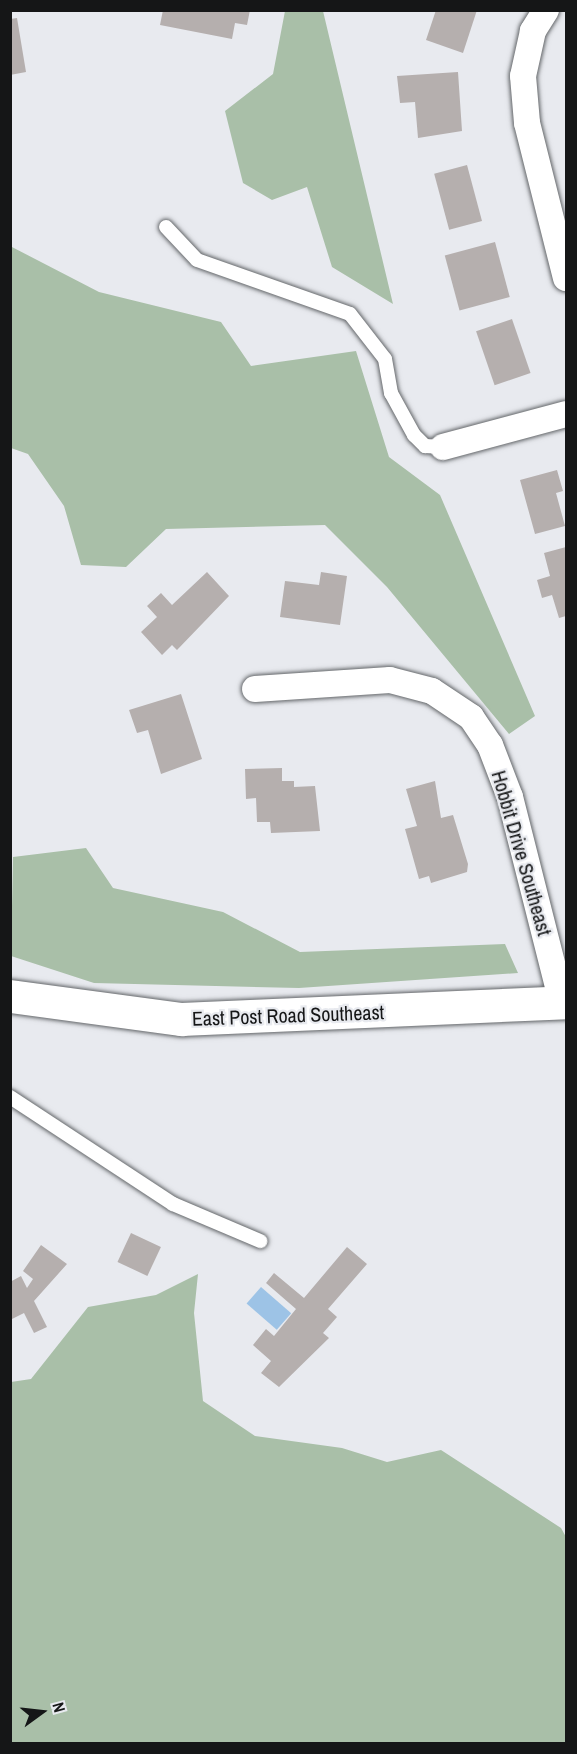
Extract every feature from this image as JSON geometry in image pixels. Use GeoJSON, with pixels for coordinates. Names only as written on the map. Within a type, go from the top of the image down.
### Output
{"type":"FeatureCollection","features":[{"type":"Feature","properties":{"kind":"main road","name":"East Post Road Southeast"},"geometry":{"type":"LineString","coordinates":[[10,996],[181,1019],[564,1002]]}},
{"type":"Feature","properties":{"kind":"street"},"geometry":{"type":"LineString","coordinates":[[546,10],[533,31],[524,88],[527,123],[567,278]]}},
{"type":"Feature","properties":{"kind":"street"},"geometry":{"type":"LineString","coordinates":[[443,447],[567,414]]}},
{"type":"Feature","properties":{"kind":"street","name":"Hobbit Drive Southeast"},"geometry":{"type":"LineString","coordinates":[[255,689],[390,680],[432,691],[471,717],[489,745],[510,797],[564,1002]]}},
{"type":"Feature","properties":{"kind":"lane"},"geometry":{"type":"LineString","coordinates":[[166,227],[197,260],[350,314],[385,359],[391,393],[414,435],[425,446],[443,447]]}},
{"type":"Feature","properties":{"kind":"lane"},"geometry":{"type":"LineString","coordinates":[[10,1097],[173,1204],[260,1241]]}},
{"type":"Feature","properties":{"kind":"green space"},"geometry":{"type":"Polygon","coordinates":[[[285,11],[323,11],[393,304],[332,267],[307,187],[272,200],[243,183],[225,111],[273,74],[285,11]]]}},
{"type":"Feature","properties":{"kind":"green space"},"geometry":{"type":"Polygon","coordinates":[[[10,246],[99,292],[221,322],[251,366],[356,351],[389,457],[440,495],[535,716],[509,734],[387,587],[325,525],[166,529],[126,567],[81,565],[64,506],[28,454],[11,448],[10,246]]]}},
{"type":"Feature","properties":{"kind":"green space"},"geometry":{"type":"Polygon","coordinates":[[[86,848],[113,888],[223,912],[300,952],[505,944],[518,973],[299,988],[94,983],[11,956],[13,857],[86,848]]]}},
{"type":"Feature","properties":{"kind":"green space"},"geometry":{"type":"Polygon","coordinates":[[[198,1274],[194,1313],[203,1401],[255,1436],[342,1448],[387,1462],[441,1450],[561,1528],[566,1537],[566,1743],[11,1743],[11,1382],[31,1379],[88,1307],[156,1295],[198,1274]]]}},
{"type":"Feature","properties":{"kind":"water"},"geometry":{"type":"Polygon","coordinates":[[[261,1287],[291,1313],[277,1330],[247,1304],[261,1287]]]}},
{"type":"Feature","properties":{"kind":"building"},"geometry":{"type":"Polygon","coordinates":[[[163,10],[250,10],[247,25],[235,23],[232,39],[160,25],[163,10]]]}},
{"type":"Feature","properties":{"kind":"building"},"geometry":{"type":"Polygon","coordinates":[[[436,10],[477,10],[463,53],[426,40],[436,10]]]}},
{"type":"Feature","properties":{"kind":"building"},"geometry":{"type":"Polygon","coordinates":[[[17,18],[26,72],[10,75],[10,19],[17,18]]]}},
{"type":"Feature","properties":{"kind":"building"},"geometry":{"type":"Polygon","coordinates":[[[458,72],[462,131],[418,138],[415,102],[400,103],[397,76],[458,72]]]}},
{"type":"Feature","properties":{"kind":"building"},"geometry":{"type":"Polygon","coordinates":[[[467,165],[482,221],[449,230],[434,174],[467,165]]]}},
{"type":"Feature","properties":{"kind":"building"},"geometry":{"type":"Polygon","coordinates":[[[495,242],[510,297],[460,311],[445,255],[495,242]]]}},
{"type":"Feature","properties":{"kind":"building"},"geometry":{"type":"Polygon","coordinates":[[[512,319],[531,373],[495,385],[476,331],[512,319]]]}},
{"type":"Feature","properties":{"kind":"building"},"geometry":{"type":"Polygon","coordinates":[[[557,470],[563,491],[556,493],[565,526],[535,534],[520,480],[557,470]]]}},
{"type":"Feature","properties":{"kind":"building"},"geometry":{"type":"Polygon","coordinates":[[[566,547],[566,616],[559,618],[552,595],[542,598],[537,580],[550,576],[544,553],[566,547]]]}},
{"type":"Feature","properties":{"kind":"building"},"geometry":{"type":"Polygon","coordinates":[[[207,572],[229,596],[177,650],[172,645],[162,655],[141,632],[157,617],[147,606],[161,593],[172,605],[207,572]]]}},
{"type":"Feature","properties":{"kind":"building"},"geometry":{"type":"Polygon","coordinates":[[[321,572],[347,576],[340,625],[280,617],[285,581],[319,585],[321,572]]]}},
{"type":"Feature","properties":{"kind":"building"},"geometry":{"type":"Polygon","coordinates":[[[181,694],[202,759],[161,774],[148,730],[137,733],[129,710],[181,694]]]}},
{"type":"Feature","properties":{"kind":"building"},"geometry":{"type":"Polygon","coordinates":[[[282,768],[282,781],[294,781],[294,787],[315,786],[320,831],[271,833],[270,822],[257,822],[256,798],[246,799],[245,769],[282,768]]]}},
{"type":"Feature","properties":{"kind":"building"},"geometry":{"type":"Polygon","coordinates":[[[435,781],[441,818],[453,815],[468,864],[467,872],[431,883],[429,876],[419,879],[405,829],[417,826],[406,789],[435,781]]]}},
{"type":"Feature","properties":{"kind":"building"},"geometry":{"type":"Polygon","coordinates":[[[131,1233],[161,1247],[147,1276],[117,1262],[131,1233]]]}},
{"type":"Feature","properties":{"kind":"building"},"geometry":{"type":"Polygon","coordinates":[[[41,1245],[67,1264],[34,1301],[47,1327],[34,1333],[24,1313],[10,1320],[10,1282],[21,1276],[27,1288],[33,1279],[23,1271],[41,1245]]]}},
{"type":"Feature","properties":{"kind":"building"},"geometry":{"type":"Polygon","coordinates":[[[347,1247],[367,1264],[328,1309],[337,1317],[323,1333],[329,1338],[279,1387],[261,1373],[271,1361],[253,1345],[266,1329],[274,1336],[296,1309],[266,1283],[274,1273],[304,1298],[347,1247]]]}}]}
